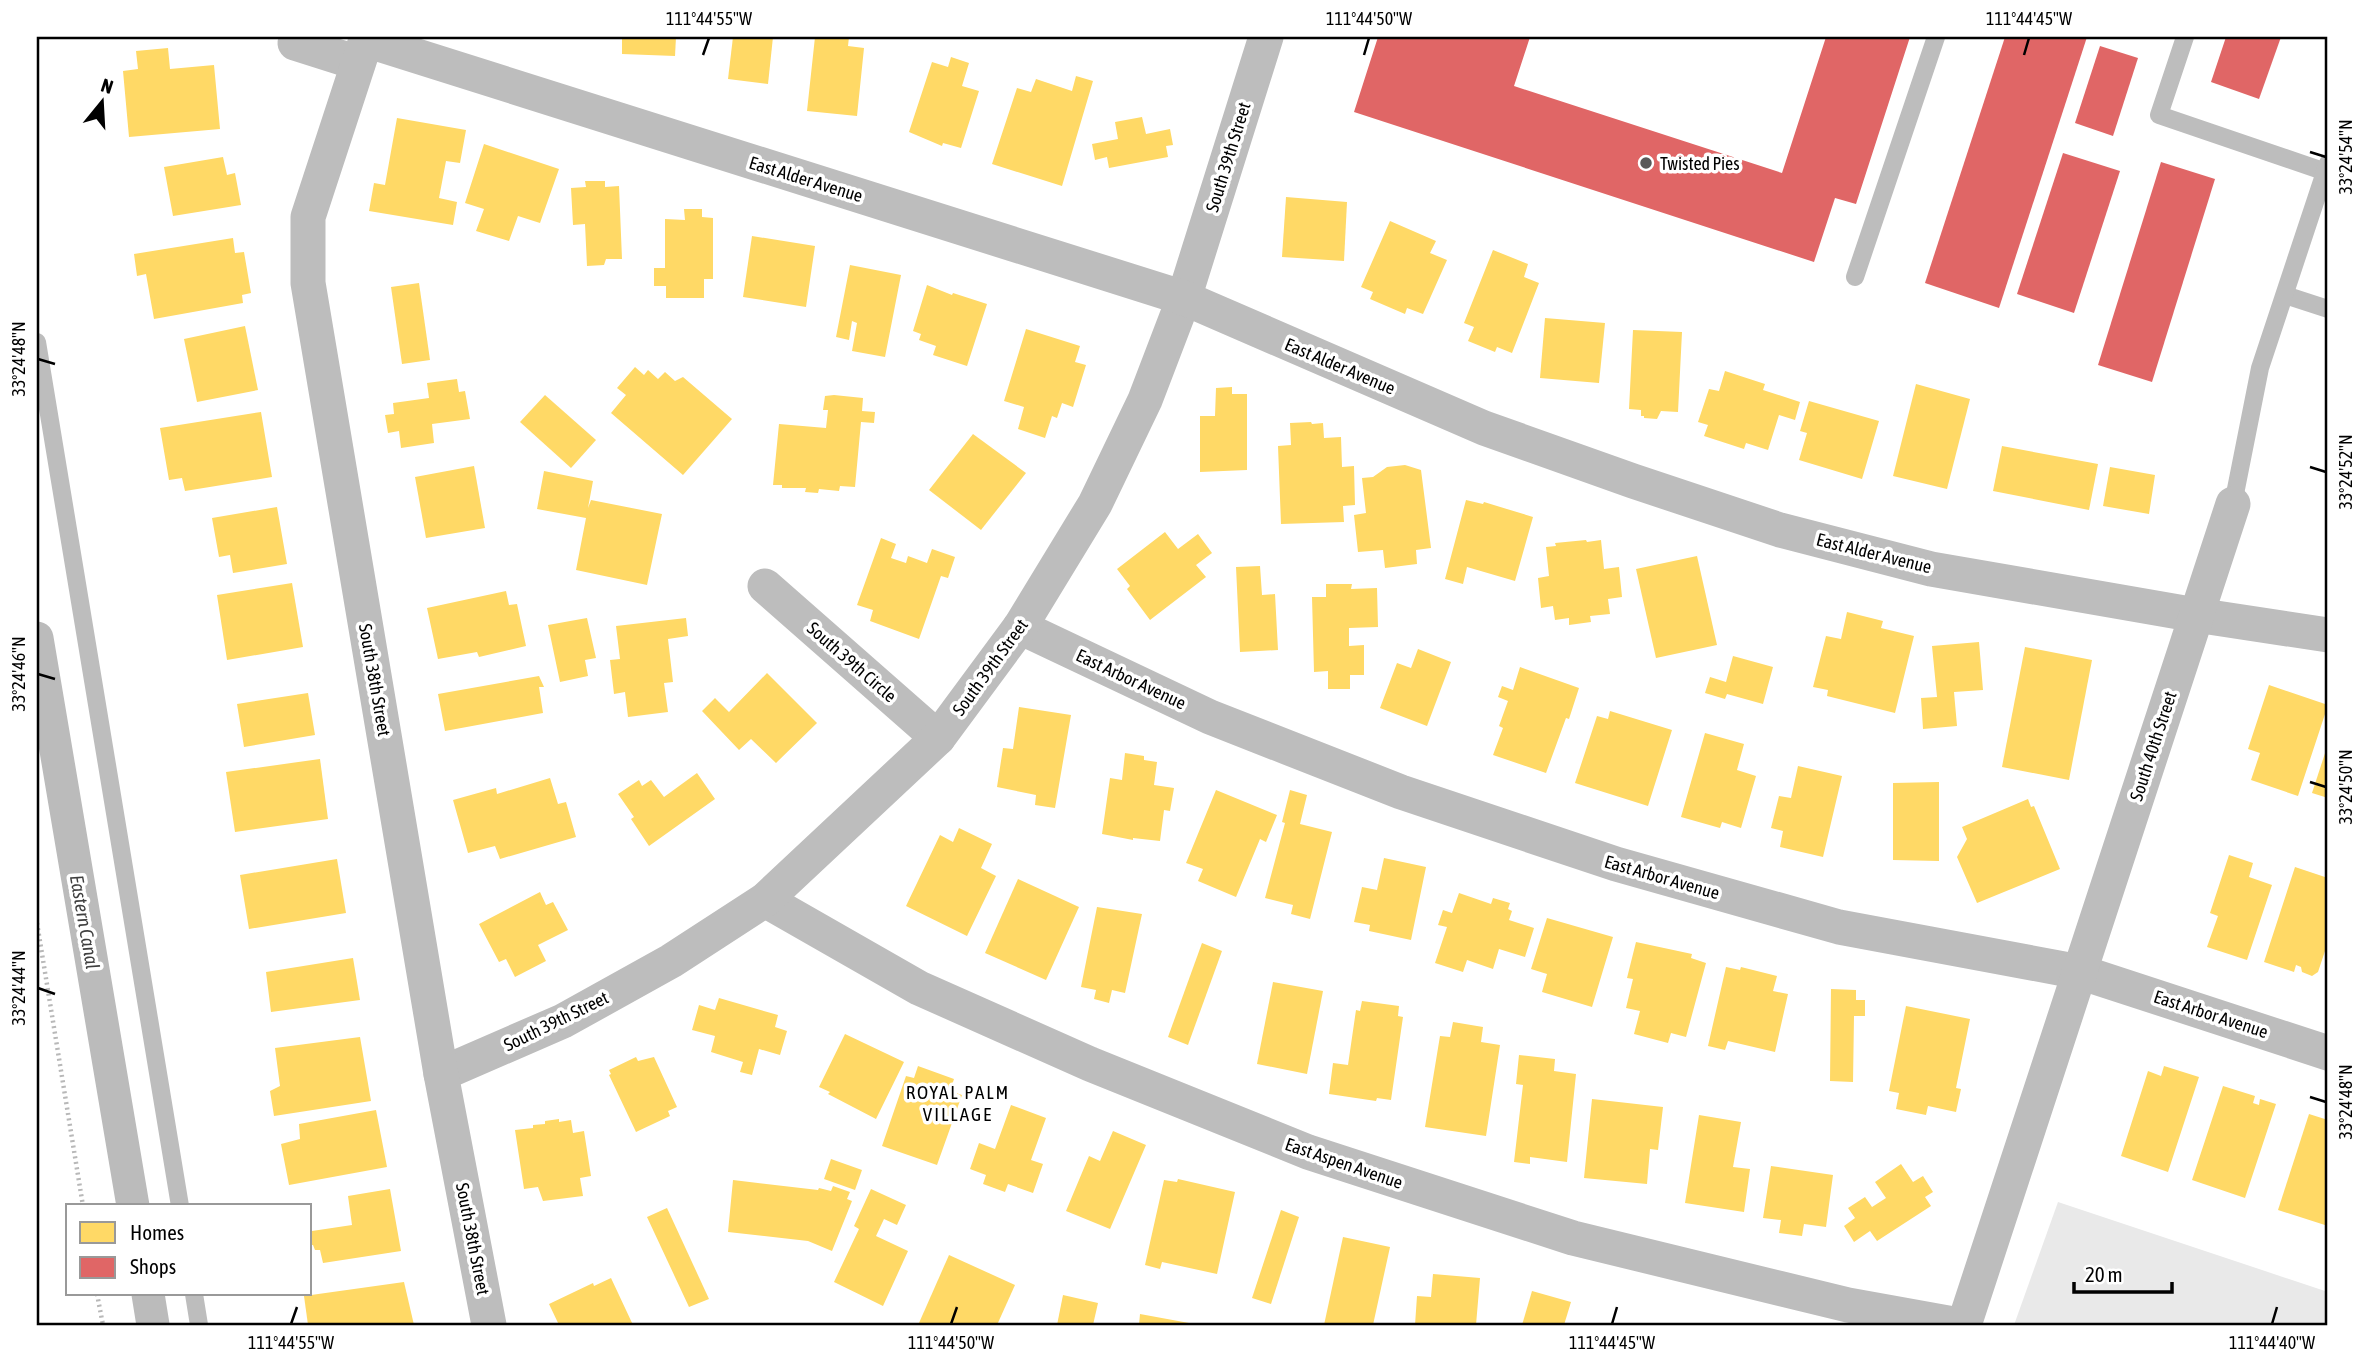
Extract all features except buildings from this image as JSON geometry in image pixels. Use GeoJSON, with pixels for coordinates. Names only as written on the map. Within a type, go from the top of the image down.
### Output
{"type":"FeatureCollection","features":[{"type":"Feature","properties":{"kind":"street","name":"South 39th Street"},"geometry":{"type":"LineString","coordinates":[[441,1074],[563,1021],[671,961],[765,900],[938,738],[1020,627],[1095,504],[1145,400],[1184,298],[1266,37]]}},
{"type":"Feature","properties":{"kind":"street","name":"East Alder Avenue"},"geometry":{"type":"LineString","coordinates":[[295,43],[362,51],[1184,298],[1483,428],[1780,530],[1931,569],[2328,635]]}},
{"type":"Feature","properties":{"kind":"street","name":"South 38th Street"},"geometry":{"type":"LineString","coordinates":[[362,51],[308,218],[307,283],[441,1074],[489,1325]]}},
{"type":"Feature","properties":{"kind":"street","name":"South 40th Street"},"geometry":{"type":"LineString","coordinates":[[1961,1325],[2233,504]]}},
{"type":"Feature","properties":{"kind":"street","name":"South 39th Circle"},"geometry":{"type":"LineString","coordinates":[[765,586],[938,738]]}},
{"type":"Feature","properties":{"kind":"street","name":"East Arbor Avenue"},"geometry":{"type":"LineString","coordinates":[[1020,627],[1210,717],[1401,792],[1616,864],[1839,927],[2080,972],[2328,1053]]}},
{"type":"Feature","properties":{"kind":"street","name":"East Aspen Avenue"},"geometry":{"type":"LineString","coordinates":[[765,900],[919,988],[1090,1064],[1308,1152],[1573,1238],[1848,1305],[1961,1325]]}},
{"type":"Feature","properties":{"kind":"lane"},"geometry":{"type":"LineString","coordinates":[[1855,277],[1936,37]]}},
{"type":"Feature","properties":{"kind":"lane"},"geometry":{"type":"LineString","coordinates":[[2185,37],[2159,115],[2327,167]]}},
{"type":"Feature","properties":{"kind":"lane","name":"South 40th Street"},"geometry":{"type":"LineString","coordinates":[[2233,504],[2260,368],[2327,167]]}},
{"type":"Feature","properties":{"kind":"lane"},"geometry":{"type":"LineString","coordinates":[[2285,295],[2328,309]]}},
{"type":"Feature","properties":{"kind":"lane"},"geometry":{"type":"LineString","coordinates":[[37,342],[180,1204]]}},
{"type":"Feature","properties":{"kind":"lane"},"geometry":{"type":"LineString","coordinates":[[194,1296],[199,1325]]}},
{"type":"Feature","properties":{"kind":"path"},"geometry":{"type":"LineString","coordinates":[[37,923],[83,1204]]}},
{"type":"Feature","properties":{"kind":"path"},"geometry":{"type":"LineString","coordinates":[[97,1296],[103,1325]]}},
{"type":"Feature","properties":{"kind":"shaded area"},"geometry":{"type":"Polygon","coordinates":[[[2058,1202],[2328,1292],[2328,1325],[2014,1325],[2058,1202]]]}},
{"type":"Feature","properties":{"kind":"waterway","name":"Eastern Canal"},"geometry":{"type":"LineString","coordinates":[[37,638],[133,1204]]}},
{"type":"Feature","properties":{"kind":"waterway","name":"Eastern Canal"},"geometry":{"type":"LineString","coordinates":[[148,1296],[153,1325]]}},
{"type":"Feature","properties":{"kind":"place","name":"Twisted Pies"},"geometry":{"type":"Point","coordinates":[1646,163]}},
{"type":"Feature","properties":{"kind":"district","name":"ROYAL PALM VILLAGE"},"geometry":{"type":"Point","coordinates":[958,1103]}}]}
